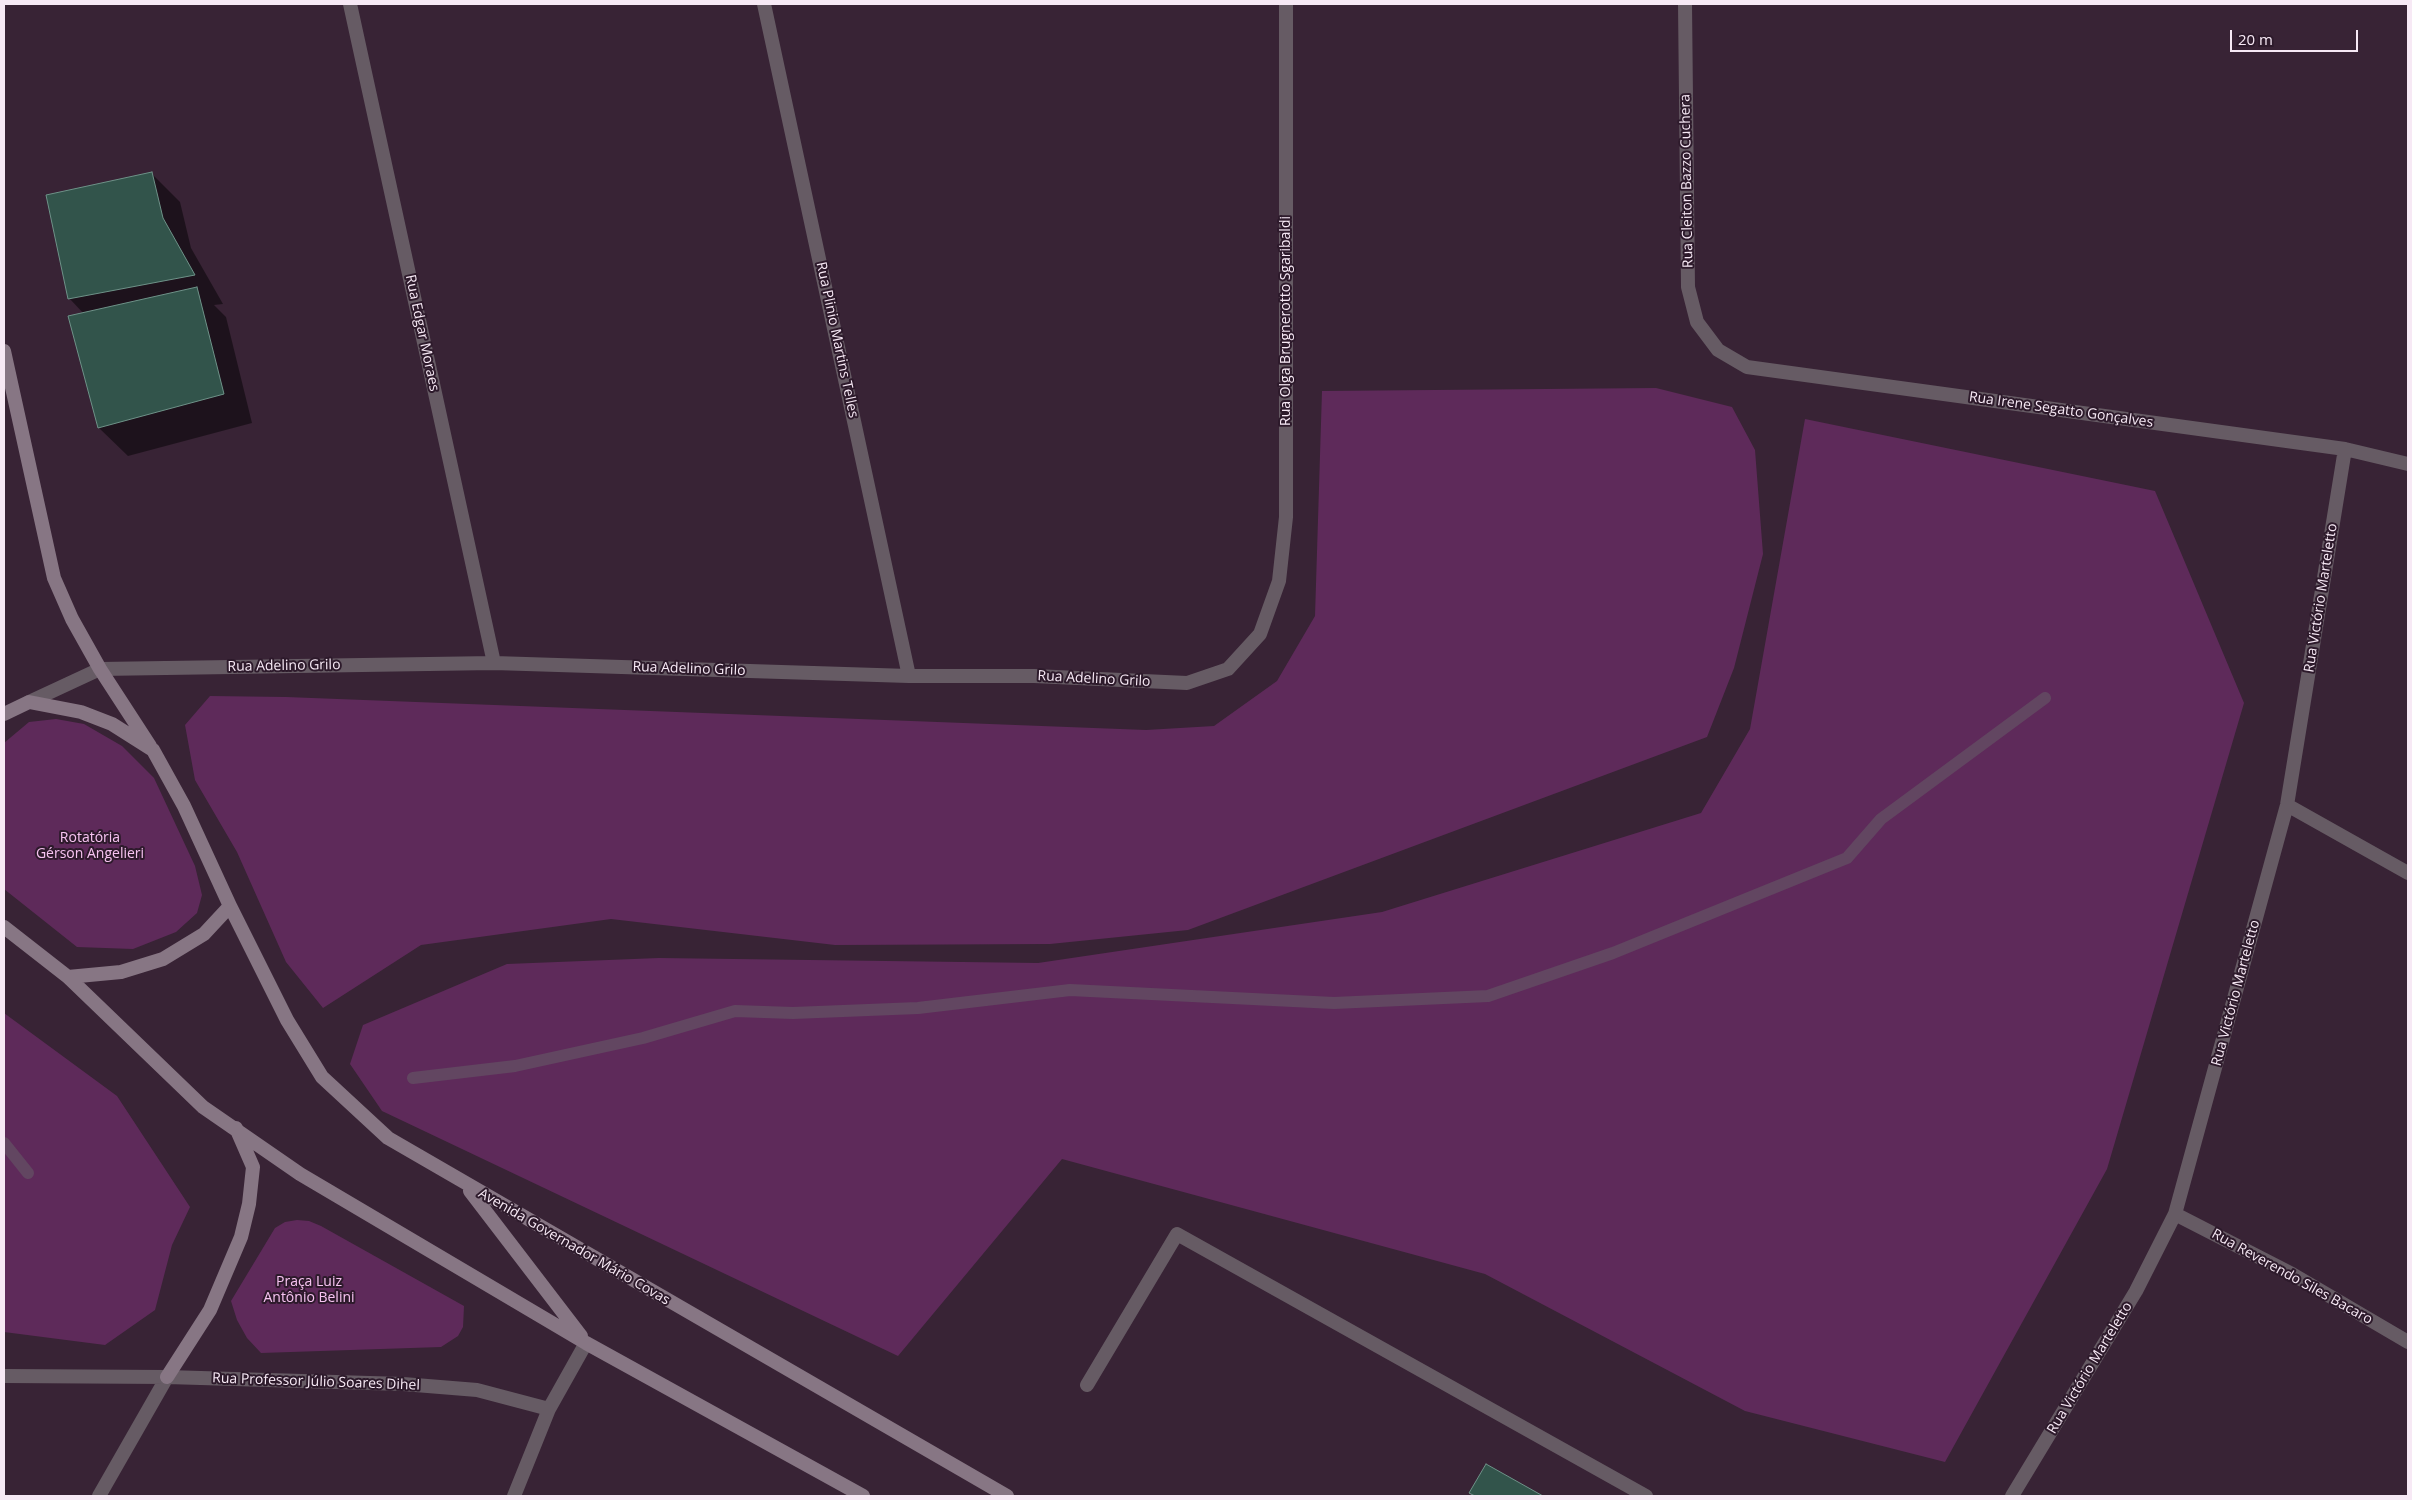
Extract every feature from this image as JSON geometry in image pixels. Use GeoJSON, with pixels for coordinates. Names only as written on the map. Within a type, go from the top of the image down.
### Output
{"type":"FeatureCollection","features":[{"type":"Feature","properties":{"kind":"main road"},"geometry":{"type":"LineString","coordinates":[[4,351],[54,578],[72,619],[100,669],[153,750],[184,806],[230,906],[204,934],[163,959],[120,972],[68,977]]}},
{"type":"Feature","properties":{"kind":"main road"},"geometry":{"type":"LineString","coordinates":[[4,714],[29,702],[81,712],[112,724],[153,750]]}},
{"type":"Feature","properties":{"kind":"main road","name":"Avenida Governador Mário Covas"},"geometry":{"type":"LineString","coordinates":[[230,906],[287,1020],[322,1077],[388,1138],[465,1185],[1007,1496]]}},
{"type":"Feature","properties":{"kind":"main road"},"geometry":{"type":"LineString","coordinates":[[4,927],[68,977],[203,1107],[235,1127],[300,1174],[586,1343],[863,1496]]}},
{"type":"Feature","properties":{"kind":"main road"},"geometry":{"type":"LineString","coordinates":[[167,1377],[210,1310],[241,1237],[249,1204],[253,1166],[235,1127]]}},
{"type":"Feature","properties":{"kind":"main road"},"geometry":{"type":"LineString","coordinates":[[465,1185],[586,1343]]}},
{"type":"Feature","properties":{"kind":"street","name":"Rua Edgar Moraes"},"geometry":{"type":"LineString","coordinates":[[350,4],[494,663]]}},
{"type":"Feature","properties":{"kind":"street","name":"Rua Plinio Martins Telles"},"geometry":{"type":"LineString","coordinates":[[764,4],[910,676]]}},
{"type":"Feature","properties":{"kind":"street","name":"Rua Olga Brugnerotto Sgaribaldi"},"geometry":{"type":"LineString","coordinates":[[1260,634],[1279,582],[1286,517],[1286,4]]}},
{"type":"Feature","properties":{"kind":"street","name":"Rua Cleiton Bazzo Cuchera"},"geometry":{"type":"LineString","coordinates":[[1685,4],[1688,287],[1697,322],[1718,350]]}},
{"type":"Feature","properties":{"kind":"street","name":"Rua Irene Segatto Gonçalves"},"geometry":{"type":"LineString","coordinates":[[1718,350],[1746,367],[2345,449],[2408,464]]}},
{"type":"Feature","properties":{"kind":"street","name":"Rua Victório Marteletto"},"geometry":{"type":"LineString","coordinates":[[2012,1496],[2136,1291],[2175,1214],[2287,805],[2345,449]]}},
{"type":"Feature","properties":{"kind":"street","name":"Rua Adelino Grilo"},"geometry":{"type":"LineString","coordinates":[[100,669],[494,663],[910,676],[1034,676],[1187,683],[1228,670],[1260,634]]}},
{"type":"Feature","properties":{"kind":"street"},"geometry":{"type":"LineString","coordinates":[[29,702],[100,669]]}},
{"type":"Feature","properties":{"kind":"street"},"geometry":{"type":"LineString","coordinates":[[2287,805],[2408,873]]}},
{"type":"Feature","properties":{"kind":"street","name":"Rua Reverendo Siles Bacaro"},"geometry":{"type":"LineString","coordinates":[[2175,1214],[2292,1274],[2408,1342]]}},
{"type":"Feature","properties":{"kind":"street"},"geometry":{"type":"LineString","coordinates":[[1087,1385],[1177,1234],[1644,1496]]}},
{"type":"Feature","properties":{"kind":"street"},"geometry":{"type":"LineString","coordinates":[[514,1496],[549,1409],[586,1343]]}},
{"type":"Feature","properties":{"kind":"street","name":"Rua Professor Júlio Soares Dihel"},"geometry":{"type":"LineString","coordinates":[[4,1376],[167,1377],[403,1384],[477,1390],[549,1409]]}},
{"type":"Feature","properties":{"kind":"street"},"geometry":{"type":"LineString","coordinates":[[99,1496],[167,1377]]}},
{"type":"Feature","properties":{"kind":"green space"},"geometry":{"type":"Polygon","coordinates":[[[1656,388],[1732,407],[1755,450],[1763,554],[1734,668],[1707,737],[1188,930],[1050,944],[835,945],[611,919],[421,945],[323,1008],[286,962],[237,852],[195,780],[185,725],[210,696],[286,697],[1146,730],[1214,726],[1277,681],[1315,616],[1322,391],[1656,388]]]}},
{"type":"Feature","properties":{"kind":"green space"},"geometry":{"type":"Polygon","coordinates":[[[1805,419],[2155,491],[2244,703],[2107,1169],[1945,1462],[1745,1411],[1485,1274],[1062,1159],[898,1356],[382,1111],[350,1064],[363,1025],[507,964],[659,958],[1038,963],[1382,912],[1701,813],[1750,729],[1805,419]]]}},
{"type":"Feature","properties":{"kind":"green space","name":"Rotatória Gérson Angelieri"},"geometry":{"type":"Polygon","coordinates":[[[56,719],[84,724],[122,746],[154,778],[195,866],[202,895],[197,913],[176,932],[133,949],[77,947],[4,889],[4,743],[29,722],[56,719]]]}},
{"type":"Feature","properties":{"kind":"green space"},"geometry":{"type":"Polygon","coordinates":[[[4,1013],[117,1096],[190,1207],[172,1245],[155,1310],[105,1345],[4,1332],[4,1013]]]}},
{"type":"Feature","properties":{"kind":"green space","name":"Praça Luiz Antônio Belini"},"geometry":{"type":"Polygon","coordinates":[[[309,1221],[321,1226],[464,1306],[463,1327],[458,1336],[441,1347],[261,1353],[247,1338],[237,1320],[231,1301],[275,1228],[285,1222],[309,1221]]]}},
{"type":"Feature","properties":{"kind":"building"},"geometry":{"type":"Polygon","coordinates":[[[152,172],[163,218],[195,275],[68,299],[46,195],[152,172]]]}},
{"type":"Feature","properties":{"kind":"building"},"geometry":{"type":"Polygon","coordinates":[[[197,287],[224,394],[98,428],[68,316],[197,287]]]}},
{"type":"Feature","properties":{"kind":"building"},"geometry":{"type":"Polygon","coordinates":[[[1486,1464],[1543,1496],[1475,1496],[1469,1493],[1486,1464]]]}},
{"type":"Feature","properties":{"kind":"waterway"},"geometry":{"type":"LineString","coordinates":[[413,1078],[515,1066],[643,1038],[735,1011],[793,1013],[918,1008],[1070,990],[1334,1003],[1488,996],[1613,953],[1847,858],[1881,819],[2045,698]]}},
{"type":"Feature","properties":{"kind":"waterway"},"geometry":{"type":"LineString","coordinates":[[4,1143],[28,1173]]}}]}
